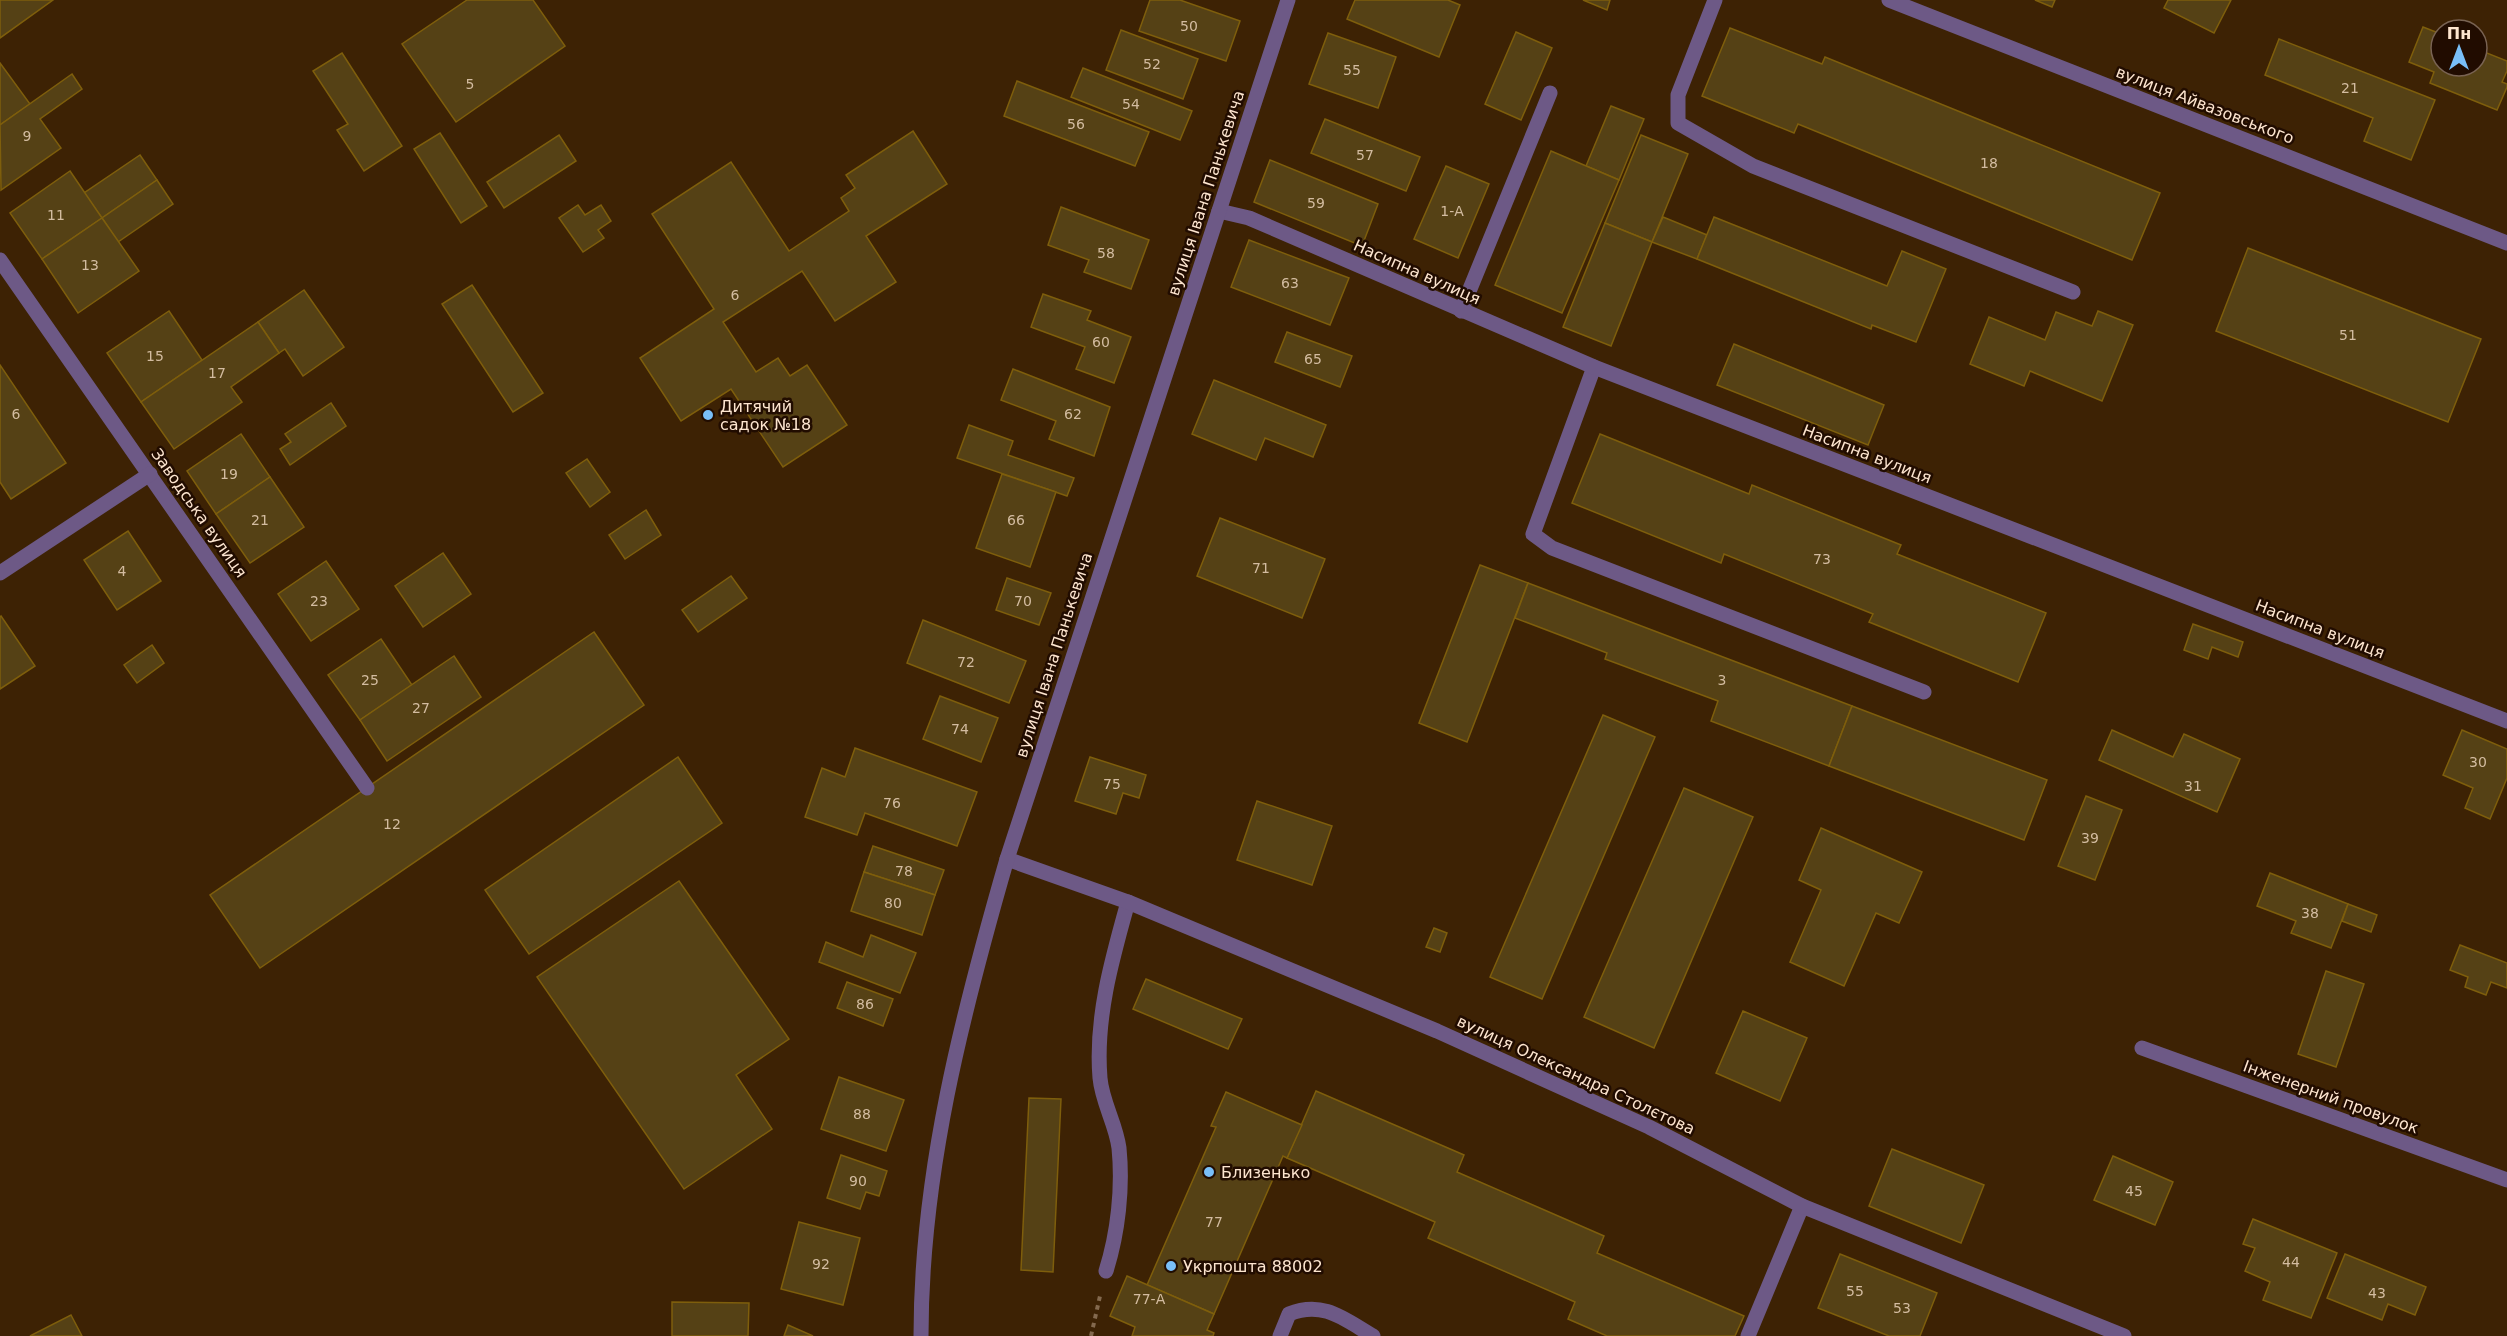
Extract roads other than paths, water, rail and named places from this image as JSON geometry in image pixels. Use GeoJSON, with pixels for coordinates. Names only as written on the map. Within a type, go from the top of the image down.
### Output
{"type":"FeatureCollection","features":[{"type":"Feature","properties":{"kind":"street","name":"вулиця Івана Панькевича"},"geometry":{"type":"LineString","coordinates":[[921,1336],[921,1294],[929,1205],[944,1106],[975,968],[1007,859],[1288,0]]}},
{"type":"Feature","properties":{"kind":"street"},"geometry":{"type":"LineString","coordinates":[[1714,0],[1678,95],[1678,123],[1753,166],[2073,292]]}},
{"type":"Feature","properties":{"kind":"street","name":"вулиця Айвазовського"},"geometry":{"type":"LineString","coordinates":[[1889,0],[2507,243]]}},
{"type":"Feature","properties":{"kind":"street"},"geometry":{"type":"LineString","coordinates":[[1461,311],[1550,93]]}},
{"type":"Feature","properties":{"kind":"street","name":"Насипна вулиця"},"geometry":{"type":"LineString","coordinates":[[1219,211],[1249,218],[1594,367],[2507,721]]}},
{"type":"Feature","properties":{"kind":"street","name":"Заводська вулиця"},"geometry":{"type":"LineString","coordinates":[[0,260],[367,788]]}},
{"type":"Feature","properties":{"kind":"street"},"geometry":{"type":"LineString","coordinates":[[1594,367],[1533,534],[1552,548],[1924,692]]}},
{"type":"Feature","properties":{"kind":"street"},"geometry":{"type":"LineString","coordinates":[[0,573],[150,474]]}},
{"type":"Feature","properties":{"kind":"street","name":"вулиця Олександра Столєтова"},"geometry":{"type":"LineString","coordinates":[[1007,859],[1128,902],[1437,1031],[1649,1127],[1802,1206],[2124,1336]]}},
{"type":"Feature","properties":{"kind":"street"},"geometry":{"type":"LineString","coordinates":[[1106,1271],[1113,1249],[1118,1200],[1119,1148],[1100,1079],[1101,1015],[1128,902]]}},
{"type":"Feature","properties":{"kind":"street","name":"Інженерний провулок"},"geometry":{"type":"LineString","coordinates":[[2142,1048],[2507,1180]]}},
{"type":"Feature","properties":{"kind":"street"},"geometry":{"type":"LineString","coordinates":[[1748,1336],[1802,1206]]}},
{"type":"Feature","properties":{"kind":"street"},"geometry":{"type":"LineString","coordinates":[[1280,1336],[1289,1314],[1304,1308],[1331,1311],[1373,1336]]}},
{"type":"Feature","properties":{"kind":"place","name":"Дитячий садок №18"},"geometry":{"type":"Point","coordinates":[708,415]}},
{"type":"Feature","properties":{"kind":"place","name":"Близенько"},"geometry":{"type":"Point","coordinates":[1209,1172]}},
{"type":"Feature","properties":{"kind":"place","name":"Укрпошта 88002"},"geometry":{"type":"Point","coordinates":[1171,1266]}}]}
